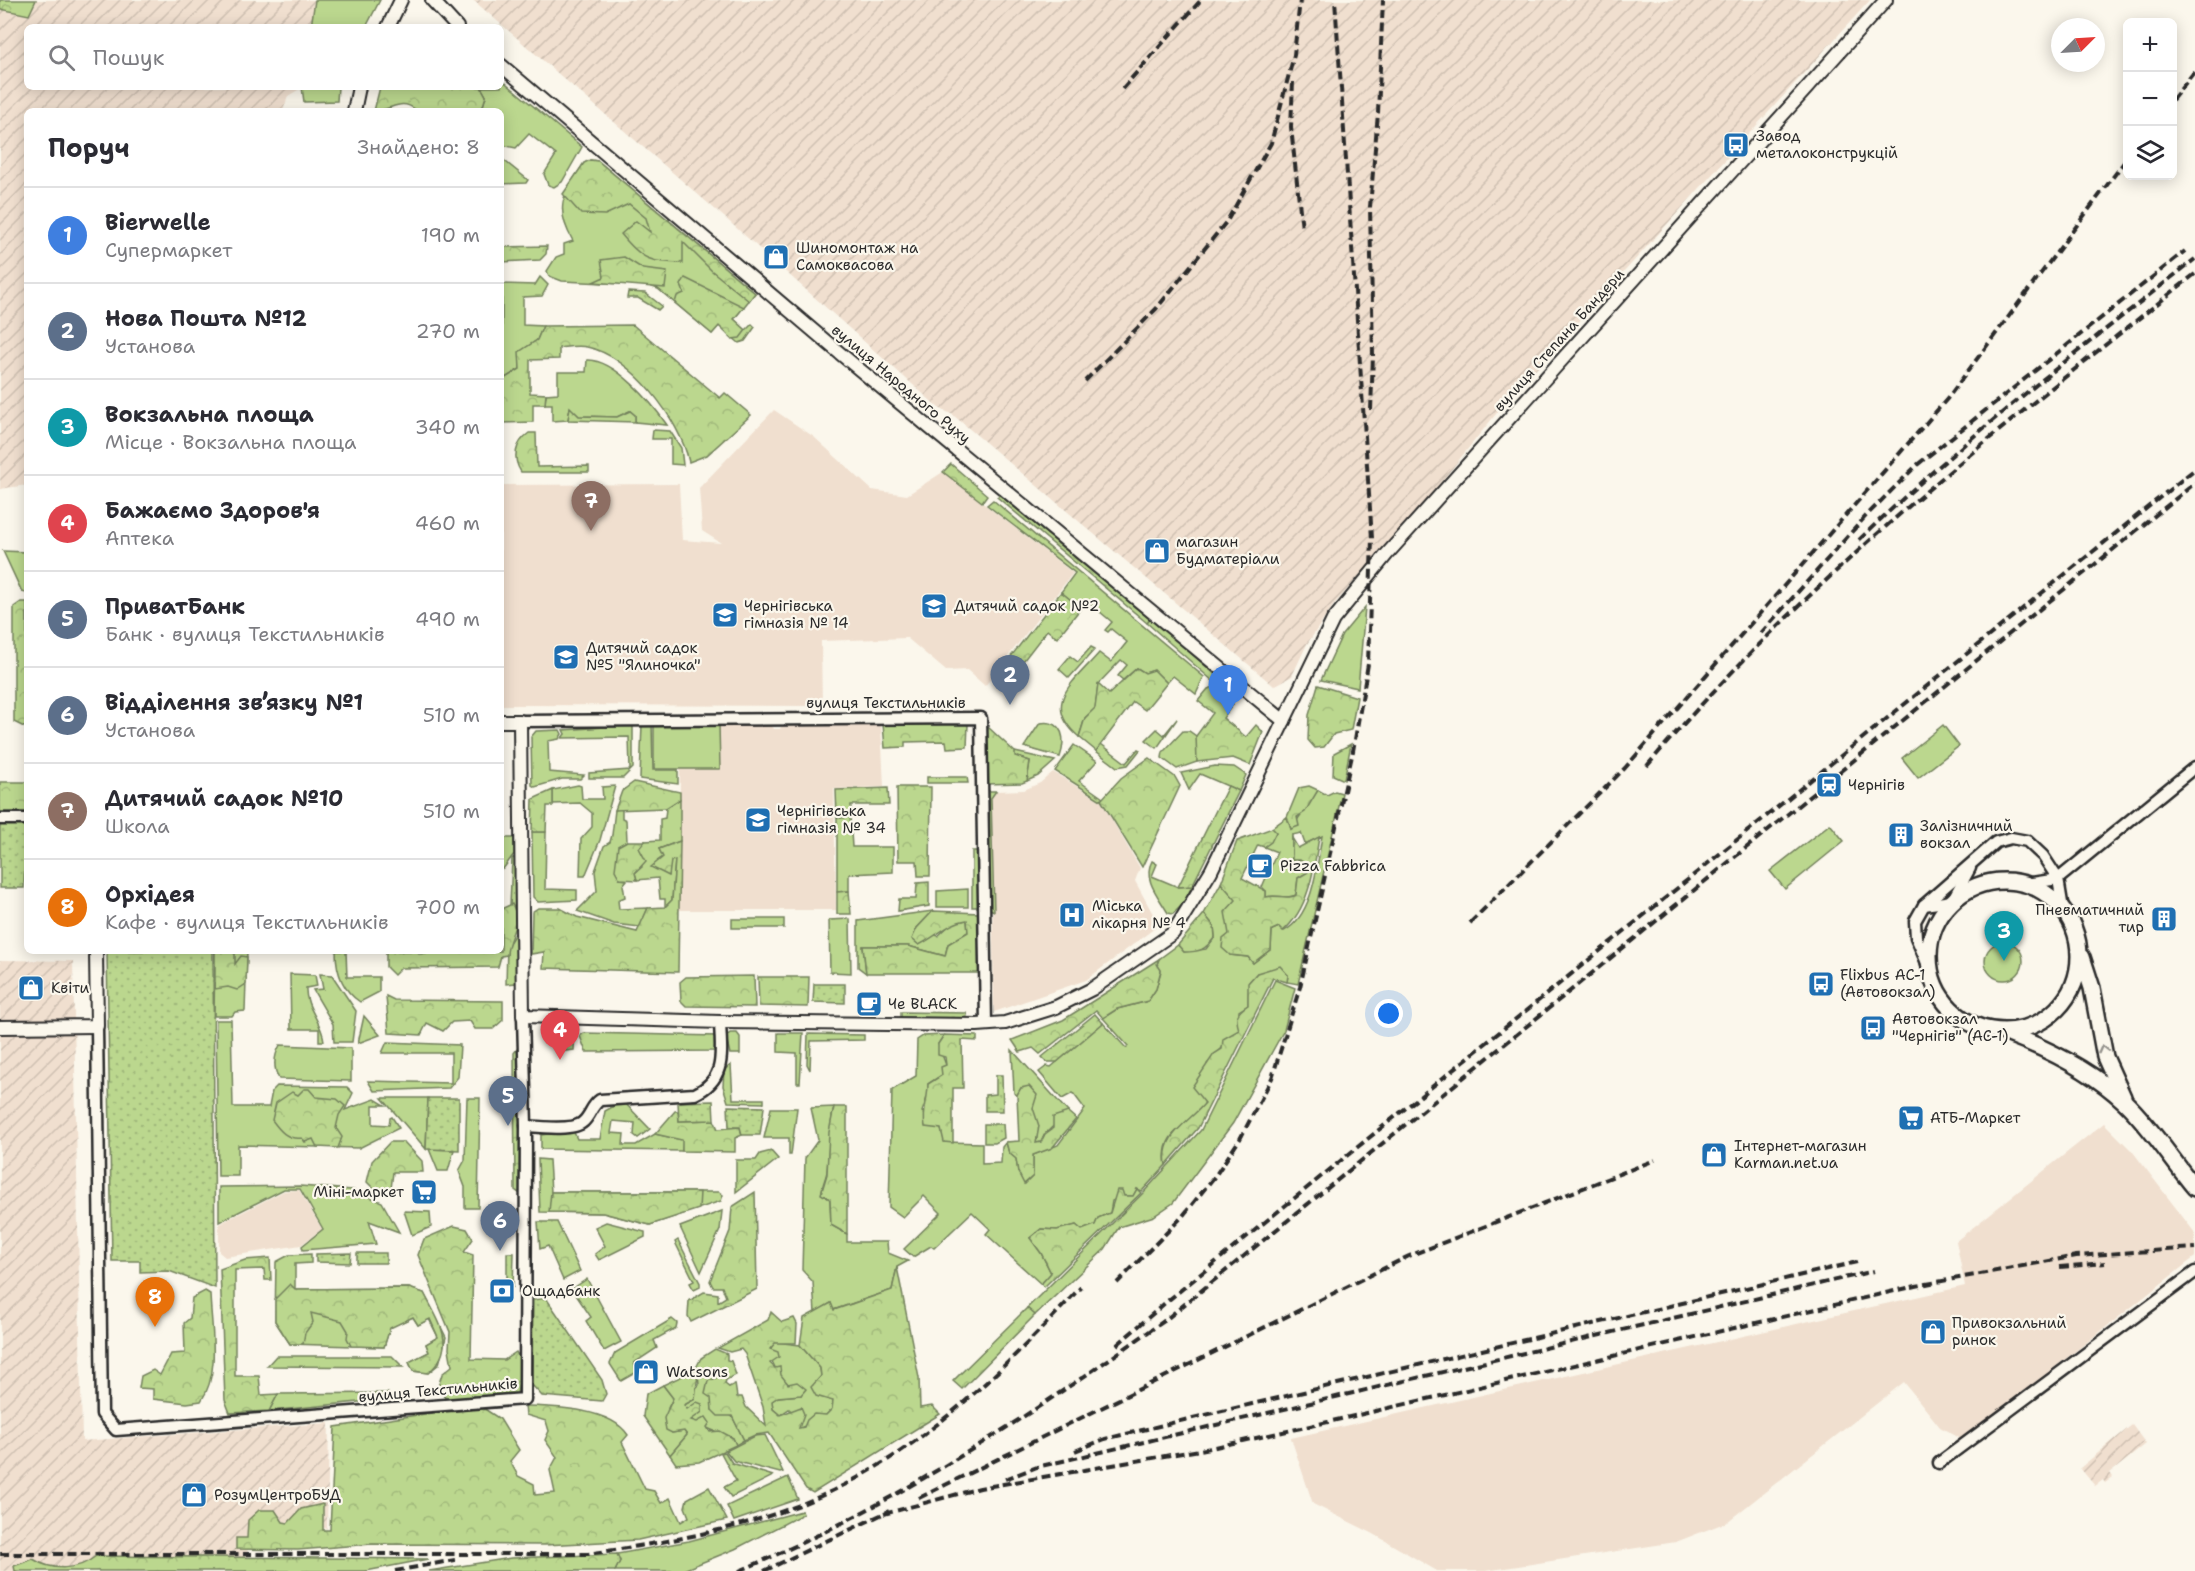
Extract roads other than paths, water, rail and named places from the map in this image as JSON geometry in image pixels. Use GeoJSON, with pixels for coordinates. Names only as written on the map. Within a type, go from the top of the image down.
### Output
{"type":"FeatureCollection","features":[{"type":"Feature","properties":{"kind":"main road"},"geometry":{"type":"LineString","coordinates":[[2079,950],[2078,971],[2071,990],[2059,1008],[2043,1021],[2024,1029],[2003,1032],[1987,1030],[1969,1023],[1951,1010],[1938,993],[1930,970],[1928,952],[1932,931],[1940,915],[1952,901],[1968,889],[1987,882],[2006,880],[2026,884],[2046,893],[2063,909],[2073,927],[2092,988],[2104,1057],[2126,1103],[2195,1188]]}},
{"type":"Feature","properties":{"kind":"main road"},"geometry":{"type":"LineString","coordinates":[[2003,1032],[2053,1053],[2079,1068],[2126,1103]]}},
{"type":"Feature","properties":{"kind":"street"},"geometry":{"type":"LineString","coordinates":[[389,24],[401,0]]}},
{"type":"Feature","properties":{"kind":"street"},"geometry":{"type":"LineString","coordinates":[[432,0],[454,24]]}},
{"type":"Feature","properties":{"kind":"street","name":"вулиця Степана Бандери"},"geometry":{"type":"LineString","coordinates":[[1284,722],[1333,620],[1387,554],[1887,0]]}},
{"type":"Feature","properties":{"kind":"street","name":"вулиця Народного Руху"},"geometry":{"type":"LineString","coordinates":[[504,68],[850,362],[1284,722]]}},
{"type":"Feature","properties":{"kind":"street"},"geometry":{"type":"LineString","coordinates":[[355,108],[358,90]]}},
{"type":"Feature","properties":{"kind":"street","name":"вулиця Текстильників"},"geometry":{"type":"LineString","coordinates":[[504,721],[981,717],[986,1024]]}},
{"type":"Feature","properties":{"kind":"street","name":"вулиця Текстильників"},"geometry":{"type":"LineString","coordinates":[[97,1026],[102,1414],[116,1430],[525,1400],[526,1126],[520,721]]}},
{"type":"Feature","properties":{"kind":"street"},"geometry":{"type":"LineString","coordinates":[[523,1016],[720,1022],[986,1024],[1005,1023],[1056,1007],[1092,989],[1173,933],[1211,872],[1284,722]]}},
{"type":"Feature","properties":{"kind":"street"},"geometry":{"type":"LineString","coordinates":[[2026,884],[2058,879],[2195,767]]}},
{"type":"Feature","properties":{"kind":"street"},"geometry":{"type":"LineString","coordinates":[[0,819],[24,819]]}},
{"type":"Feature","properties":{"kind":"street"},"geometry":{"type":"LineString","coordinates":[[1930,970],[1916,937],[1916,921],[1924,905],[1996,842],[2011,838],[2027,841],[2043,856],[2058,879],[2063,909]]}},
{"type":"Feature","properties":{"kind":"street"},"geometry":{"type":"LineString","coordinates":[[1924,905],[1952,901],[1973,863],[1986,850]]}},
{"type":"Feature","properties":{"kind":"street"},"geometry":{"type":"LineString","coordinates":[[0,1027],[97,1026],[96,954]]}},
{"type":"Feature","properties":{"kind":"street"},"geometry":{"type":"LineString","coordinates":[[526,1126],[574,1127],[583,1123],[593,1105],[600,1100],[695,1094],[707,1089],[718,1075],[720,1022]]}},
{"type":"Feature","properties":{"kind":"street"},"geometry":{"type":"LineString","coordinates":[[1939,1463],[2195,1272]]}},
{"type":"Feature","properties":{"kind":"railway"},"geometry":{"type":"LineString","coordinates":[[1122,89],[1201,0]]}},
{"type":"Feature","properties":{"kind":"railway"},"geometry":{"type":"LineString","coordinates":[[1085,381],[1156,309],[1227,221],[1271,143],[1294,55],[1300,0]]}},
{"type":"Feature","properties":{"kind":"railway"},"geometry":{"type":"LineString","coordinates":[[1117,1283],[1182,1217],[1215,1176],[1240,1139],[1272,1078],[1300,987],[1353,751],[1368,664],[1372,538],[1335,0]]}},
{"type":"Feature","properties":{"kind":"railway"},"geometry":{"type":"LineString","coordinates":[[1371,410],[1373,355],[1370,207],[1378,113],[1383,0]]}},
{"type":"Feature","properties":{"kind":"railway"},"geometry":{"type":"LineString","coordinates":[[2177,94],[2195,71]]}},
{"type":"Feature","properties":{"kind":"railway"},"geometry":{"type":"LineString","coordinates":[[1293,82],[1291,127],[1302,229]]}},
{"type":"Feature","properties":{"kind":"railway"},"geometry":{"type":"LineString","coordinates":[[1470,923],[1625,768],[1947,399],[2123,164]]}},
{"type":"Feature","properties":{"kind":"railway"},"geometry":{"type":"LineString","coordinates":[[1761,633],[1866,516],[1917,465],[2185,251]]}},
{"type":"Feature","properties":{"kind":"railway"},"geometry":{"type":"LineString","coordinates":[[1859,540],[1981,430],[2195,259]]}},
{"type":"Feature","properties":{"kind":"railway"},"geometry":{"type":"LineString","coordinates":[[1647,766],[1708,697],[1839,568],[1979,447],[2195,274]]}},
{"type":"Feature","properties":{"kind":"railway"},"geometry":{"type":"LineString","coordinates":[[1117,1345],[1165,1303],[2195,469]]}},
{"type":"Feature","properties":{"kind":"railway"},"geometry":{"type":"LineString","coordinates":[[739,1571],[851,1518],[958,1458],[1011,1425],[1164,1321],[2195,483]]}},
{"type":"Feature","properties":{"kind":"railway"},"geometry":{"type":"LineString","coordinates":[[919,1498],[1409,1256],[1655,1160]]}},
{"type":"Feature","properties":{"kind":"railway"},"geometry":{"type":"LineString","coordinates":[[884,1514],[980,1488],[1211,1448],[1916,1286],[2076,1256],[2195,1248]]}},
{"type":"Feature","properties":{"kind":"railway"},"geometry":{"type":"LineString","coordinates":[[1075,1451],[1105,1439],[1857,1262]]}},
{"type":"Feature","properties":{"kind":"railway"},"geometry":{"type":"LineString","coordinates":[[2060,1267],[2105,1263]]}},
{"type":"Feature","properties":{"kind":"railway"},"geometry":{"type":"LineString","coordinates":[[1005,1479],[1037,1467],[1874,1271]]}},
{"type":"Feature","properties":{"kind":"railway"},"geometry":{"type":"LineString","coordinates":[[0,1554],[588,1554],[647,1545],[736,1526],[821,1496],[894,1456],[961,1405],[1023,1347],[1081,1287]]}},
{"type":"Feature","properties":{"kind":"railway"},"geometry":{"type":"LineString","coordinates":[[764,1571],[889,1511]]}},
{"type":"Feature","properties":{"kind":"railway"},"geometry":{"type":"LineString","coordinates":[[395,1571],[455,1560]]}},
{"type":"Feature","properties":{"kind":"place","name":"Завод металоконструкцій"},"geometry":{"type":"Point","coordinates":[1736,145]}},
{"type":"Feature","properties":{"kind":"place","name":"Шиномонтаж на Самоквасова"},"geometry":{"type":"Point","coordinates":[776,257]}},
{"type":"Feature","properties":{"kind":"place","name":"Дитячий садок №10"},"geometry":{"type":"Point","coordinates":[591,531]}},
{"type":"Feature","properties":{"kind":"place","name":"магазин Будматеріали"},"geometry":{"type":"Point","coordinates":[1157,551]}},
{"type":"Feature","properties":{"kind":"place","name":"Дитячий садок №2"},"geometry":{"type":"Point","coordinates":[934,606]}},
{"type":"Feature","properties":{"kind":"place","name":"Чернігівська гімназія № 14"},"geometry":{"type":"Point","coordinates":[725,615]}},
{"type":"Feature","properties":{"kind":"place","name":"Дитячий садок №5 \"Ялиночка\""},"geometry":{"type":"Point","coordinates":[566,657]}},
{"type":"Feature","properties":{"kind":"place","name":"Нова Пошта №12"},"geometry":{"type":"Point","coordinates":[1010,705]}},
{"type":"Feature","properties":{"kind":"place","name":"Bierwelle"},"geometry":{"type":"Point","coordinates":[1228,715]}},
{"type":"Feature","properties":{"kind":"place","name":"Чернігів"},"geometry":{"type":"Point","coordinates":[1829,785]}},
{"type":"Feature","properties":{"kind":"place","name":"Чернігівська гімназія № 34"},"geometry":{"type":"Point","coordinates":[758,820]}},
{"type":"Feature","properties":{"kind":"place","name":"Залізничний вокзал"},"geometry":{"type":"Point","coordinates":[1901,835]}},
{"type":"Feature","properties":{"kind":"place","name":"Pizza Fabbrica"},"geometry":{"type":"Point","coordinates":[1260,866]}},
{"type":"Feature","properties":{"kind":"place","name":"Міська лікарня № 4"},"geometry":{"type":"Point","coordinates":[1072,915]}},
{"type":"Feature","properties":{"kind":"place","name":"Пневматичний тир"},"geometry":{"type":"Point","coordinates":[2164,919]}},
{"type":"Feature","properties":{"kind":"place","name":"Вокзальна площа"},"geometry":{"type":"Point","coordinates":[2004,961]}},
{"type":"Feature","properties":{"kind":"place","name":"Flixbus АС-1 (Автовокзал)"},"geometry":{"type":"Point","coordinates":[1821,984]}},
{"type":"Feature","properties":{"kind":"place","name":"Квіти"},"geometry":{"type":"Point","coordinates":[31,988]}},
{"type":"Feature","properties":{"kind":"place","name":"Че BLACK"},"geometry":{"type":"Point","coordinates":[869,1004]}},
{"type":"Feature","properties":{"kind":"place","name":"Автовокзал \"Чернігів\" (АС-1)"},"geometry":{"type":"Point","coordinates":[1873,1028]}},
{"type":"Feature","properties":{"kind":"place","name":"Бажаємо Здоров'я"},"geometry":{"type":"Point","coordinates":[560,1060]}},
{"type":"Feature","properties":{"kind":"place","name":"АТБ-Маркет"},"geometry":{"type":"Point","coordinates":[1911,1118]}},
{"type":"Feature","properties":{"kind":"place","name":"ПриватБанк"},"geometry":{"type":"Point","coordinates":[508,1126]}},
{"type":"Feature","properties":{"kind":"place","name":"Інтернет-магазин Karman.net.ua"},"geometry":{"type":"Point","coordinates":[1714,1155]}},
{"type":"Feature","properties":{"kind":"place","name":"Міні-маркет"},"geometry":{"type":"Point","coordinates":[424,1192]}},
{"type":"Feature","properties":{"kind":"place","name":"Відділення зв’язку №1"},"geometry":{"type":"Point","coordinates":[500,1251]}},
{"type":"Feature","properties":{"kind":"place","name":"Ощадбанк"},"geometry":{"type":"Point","coordinates":[502,1291]}},
{"type":"Feature","properties":{"kind":"place","name":"Орхідея"},"geometry":{"type":"Point","coordinates":[155,1327]}},
{"type":"Feature","properties":{"kind":"place","name":"Привокзальний ринок"},"geometry":{"type":"Point","coordinates":[1933,1332]}},
{"type":"Feature","properties":{"kind":"place","name":"Watsons"},"geometry":{"type":"Point","coordinates":[646,1372]}},
{"type":"Feature","properties":{"kind":"place","name":"РозумЦентроБУД"},"geometry":{"type":"Point","coordinates":[194,1495]}}]}
